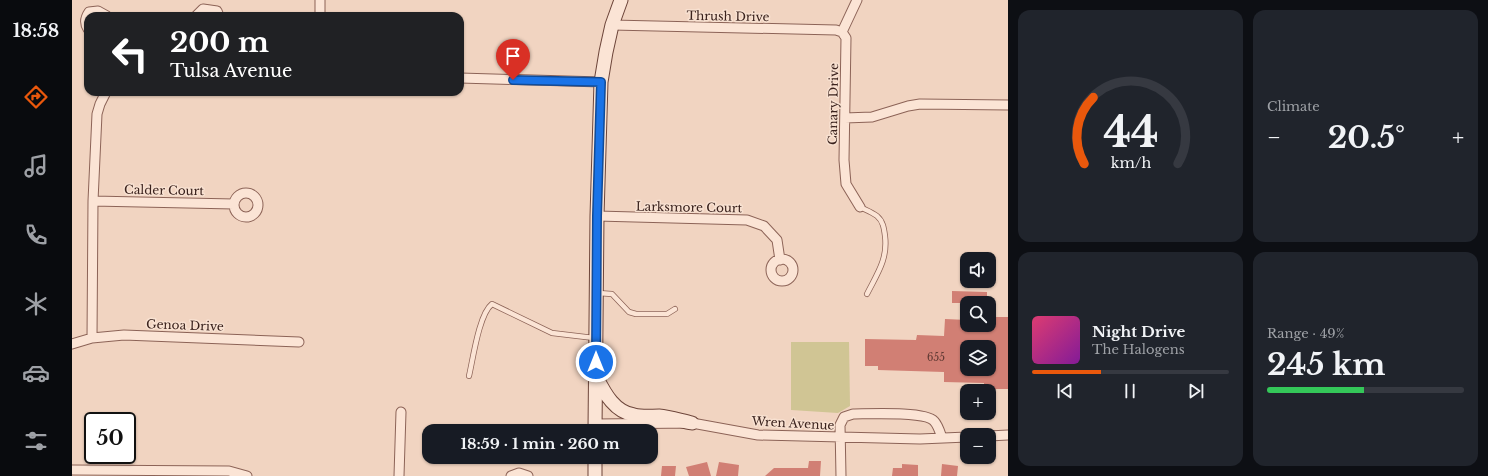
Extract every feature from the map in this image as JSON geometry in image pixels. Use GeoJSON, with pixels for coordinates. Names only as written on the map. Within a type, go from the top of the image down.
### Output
{"type":"FeatureCollection","features":[{"type":"Feature","properties":{"kind":"main road"},"geometry":{"type":"LineString","coordinates":[[596,424],[597,216],[601,82],[612,25],[621,0]]}},
{"type":"Feature","properties":{"kind":"main road"},"geometry":{"type":"LineString","coordinates":[[596,374],[604,391],[619,409],[624,412],[634,415],[661,417],[692,423]]}},
{"type":"Feature","properties":{"kind":"main road"},"geometry":{"type":"LineString","coordinates":[[595,464],[595,476]]}},
{"type":"Feature","properties":{"kind":"street"},"geometry":{"type":"LineString","coordinates":[[320,0],[320,12]]}},
{"type":"Feature","properties":{"kind":"street"},"geometry":{"type":"LineString","coordinates":[[842,32],[857,0]]}},
{"type":"Feature","properties":{"kind":"street"},"geometry":{"type":"LineString","coordinates":[[200,12],[203,9],[217,10],[218,12]]}},
{"type":"Feature","properties":{"kind":"street"},"geometry":{"type":"LineString","coordinates":[[89,12],[100,12]]}},
{"type":"Feature","properties":{"kind":"street","name":"Thrush Drive"},"geometry":{"type":"LineString","coordinates":[[612,25],[836,30],[842,32]]}},
{"type":"Feature","properties":{"kind":"street","name":"Canary Drive"},"geometry":{"type":"LineString","coordinates":[[842,32],[846,38],[844,160],[846,184],[860,207]]}},
{"type":"Feature","properties":{"kind":"street"},"geometry":{"type":"LineString","coordinates":[[464,78],[601,82]]}},
{"type":"Feature","properties":{"kind":"street"},"geometry":{"type":"LineString","coordinates":[[92,338],[93,201],[97,114],[104,96]]}},
{"type":"Feature","properties":{"kind":"street"},"geometry":{"type":"LineString","coordinates":[[845,118],[872,117],[908,106],[920,104],[1008,105]]}},
{"type":"Feature","properties":{"kind":"street","name":"Calder Court"},"geometry":{"type":"LineString","coordinates":[[93,201],[234,204]]}},
{"type":"Feature","properties":{"kind":"street","name":"Larksmore Court"},"geometry":{"type":"LineString","coordinates":[[597,216],[747,220],[764,226],[777,240],[780,260]]}},
{"type":"Feature","properties":{"kind":"street","name":"Genoa Drive"},"geometry":{"type":"LineString","coordinates":[[72,344],[92,338],[124,335],[299,342]]}},
{"type":"Feature","properties":{"kind":"street"},"geometry":{"type":"LineString","coordinates":[[399,476],[401,412]]}},
{"type":"Feature","properties":{"kind":"street"},"geometry":{"type":"LineString","coordinates":[[841,476],[840,425],[844,417],[853,414],[920,415],[934,420],[942,438]]}},
{"type":"Feature","properties":{"kind":"street","name":"Wren Avenue"},"geometry":{"type":"LineString","coordinates":[[658,424],[692,423],[758,435],[920,439],[960,437]]}},
{"type":"Feature","properties":{"kind":"street"},"geometry":{"type":"LineString","coordinates":[[996,436],[1008,435]]}},
{"type":"Feature","properties":{"kind":"street"},"geometry":{"type":"LineString","coordinates":[[72,470],[229,471],[247,476]]}},
{"type":"Feature","properties":{"kind":"street"},"geometry":{"type":"LineString","coordinates":[[511,476],[519,473],[528,476]]}},
{"type":"Feature","properties":{"kind":"lane"},"geometry":{"type":"LineString","coordinates":[[860,207],[876,215],[881,221],[886,239],[886,252],[882,264],[867,294]]}},
{"type":"Feature","properties":{"kind":"lane"},"geometry":{"type":"LineString","coordinates":[[596,293],[612,294],[624,309],[636,314],[666,314],[675,310]]}},
{"type":"Feature","properties":{"kind":"lane"},"geometry":{"type":"LineString","coordinates":[[469,376],[481,322],[492,304],[552,333],[596,339]]}},
{"type":"Feature","properties":{"kind":"shaded area"},"geometry":{"type":"Polygon","coordinates":[[[791,342],[849,342],[850,406],[838,413],[791,410],[791,342]]]}},
{"type":"Feature","properties":{"kind":"building"},"geometry":{"type":"Polygon","coordinates":[[[952,291],[987,292],[987,296],[960,296],[960,303],[952,303],[952,291]]]}},
{"type":"Feature","properties":{"kind":"building"},"geometry":{"type":"Polygon","coordinates":[[[996,317],[1008,317],[1008,389],[996,389],[996,384],[944,382],[944,372],[878,370],[878,366],[865,366],[865,339],[916,340],[917,335],[944,336],[945,319],[960,320],[960,332],[996,332],[996,317]]]}},
{"type":"Feature","properties":{"kind":"building"},"geometry":{"type":"Polygon","coordinates":[[[809,461],[821,461],[820,476],[765,476],[774,468],[808,468],[809,461]]]}},
{"type":"Feature","properties":{"kind":"building"},"geometry":{"type":"Polygon","coordinates":[[[707,462],[711,476],[689,476],[686,467],[707,462]]]}},
{"type":"Feature","properties":{"kind":"building"},"geometry":{"type":"Polygon","coordinates":[[[719,462],[739,465],[738,476],[716,476],[719,462]]]}},
{"type":"Feature","properties":{"kind":"building"},"geometry":{"type":"Polygon","coordinates":[[[902,464],[918,465],[918,476],[892,476],[893,468],[902,468],[902,464]]]}},
{"type":"Feature","properties":{"kind":"building"},"geometry":{"type":"Polygon","coordinates":[[[942,464],[958,466],[957,476],[941,476],[942,464]]]}},
{"type":"Feature","properties":{"kind":"building"},"geometry":{"type":"Polygon","coordinates":[[[662,466],[676,466],[675,476],[661,476],[662,466]]]}},
{"type":"Feature","properties":{"kind":"route"},"geometry":{"type":"LineString","coordinates":[[513,80],[601,82],[597,216],[596,362]]}}]}
